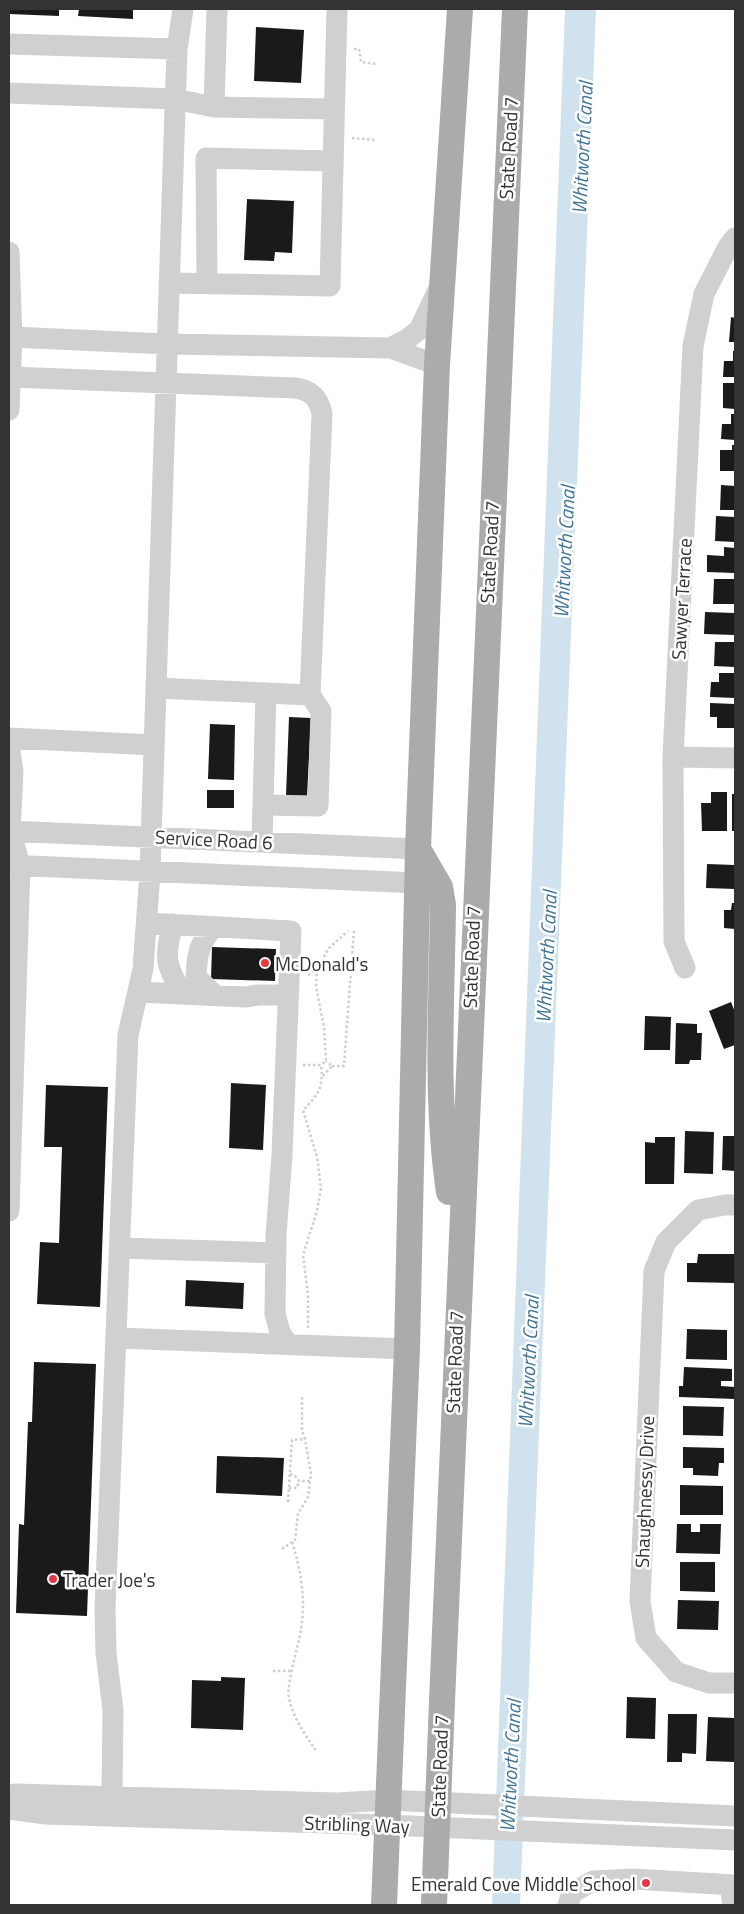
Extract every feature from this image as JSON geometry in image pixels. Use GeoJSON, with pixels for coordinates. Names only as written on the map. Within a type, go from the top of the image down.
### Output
{"type":"FeatureCollection","features":[{"type":"Feature","properties":{"kind":"main road"},"geometry":{"type":"LineString","coordinates":[[384,1905],[407,1348],[418,849],[438,365],[460,9]]}},
{"type":"Feature","properties":{"kind":"main road","name":"State Road 7"},"geometry":{"type":"LineString","coordinates":[[434,1905],[484,654],[515,9]]}},
{"type":"Feature","properties":{"kind":"main road"},"geometry":{"type":"LineString","coordinates":[[418,849],[440,887],[443,905],[440,1101],[443,1150],[459,1252]]}},
{"type":"Feature","properties":{"kind":"street"},"geometry":{"type":"LineString","coordinates":[[112,1797],[112,1710],[104,1626],[128,1036],[143,968],[152,836],[175,99],[177,49],[183,9]]}},
{"type":"Feature","properties":{"kind":"street"},"geometry":{"type":"LineString","coordinates":[[214,107],[217,9]]}},
{"type":"Feature","properties":{"kind":"street"},"geometry":{"type":"LineString","coordinates":[[169,282],[330,286],[336,9]]}},
{"type":"Feature","properties":{"kind":"street"},"geometry":{"type":"LineString","coordinates":[[9,44],[177,49]]}},
{"type":"Feature","properties":{"kind":"street"},"geometry":{"type":"LineString","coordinates":[[9,93],[175,99],[214,107],[334,109]]}},
{"type":"Feature","properties":{"kind":"street"},"geometry":{"type":"LineString","coordinates":[[173,154],[206,158],[332,161]]}},
{"type":"Feature","properties":{"kind":"street"},"geometry":{"type":"LineString","coordinates":[[206,158],[206,283]]}},
{"type":"Feature","properties":{"kind":"street","name":"Sawyer Terrace"},"geometry":{"type":"LineString","coordinates":[[684,968],[674,941],[673,757],[693,346],[704,294],[728,247],[735,238]]}},
{"type":"Feature","properties":{"kind":"street"},"geometry":{"type":"LineString","coordinates":[[9,252],[12,337],[9,410]]}},
{"type":"Feature","properties":{"kind":"street"},"geometry":{"type":"LineString","coordinates":[[390,348],[406,340],[419,330],[443,280]]}},
{"type":"Feature","properties":{"kind":"street"},"geometry":{"type":"LineString","coordinates":[[12,337],[166,344],[390,348],[438,365]]}},
{"type":"Feature","properties":{"kind":"street"},"geometry":{"type":"LineString","coordinates":[[11,376],[303,389],[310,393],[320,406],[322,414],[310,695],[321,711],[318,806],[263,805]]}},
{"type":"Feature","properties":{"kind":"street"},"geometry":{"type":"LineString","coordinates":[[156,688],[310,695]]}},
{"type":"Feature","properties":{"kind":"street"},"geometry":{"type":"LineString","coordinates":[[262,841],[266,693]]}},
{"type":"Feature","properties":{"kind":"street"},"geometry":{"type":"LineString","coordinates":[[9,738],[154,745]]}},
{"type":"Feature","properties":{"kind":"street"},"geometry":{"type":"LineString","coordinates":[[9,744],[13,772],[9,831],[14,865],[9,1211]]}},
{"type":"Feature","properties":{"kind":"street"},"geometry":{"type":"LineString","coordinates":[[673,757],[735,758]]}},
{"type":"Feature","properties":{"kind":"street","name":"Service Road 6"},"geometry":{"type":"LineString","coordinates":[[9,831],[418,849]]}},
{"type":"Feature","properties":{"kind":"street","name":"Service Road 6"},"geometry":{"type":"LineString","coordinates":[[14,865],[418,883]]}},
{"type":"Feature","properties":{"kind":"street"},"geometry":{"type":"LineString","coordinates":[[147,923],[211,929],[291,931],[276,1253],[275,1314],[280,1332],[288,1344]]}},
{"type":"Feature","properties":{"kind":"street"},"geometry":{"type":"LineString","coordinates":[[173,924],[168,944],[167,961],[173,978],[182,993]]}},
{"type":"Feature","properties":{"kind":"street"},"geometry":{"type":"LineString","coordinates":[[211,929],[196,954],[196,977],[216,996]]}},
{"type":"Feature","properties":{"kind":"street"},"geometry":{"type":"LineString","coordinates":[[138,992],[245,997],[288,995]]}},
{"type":"Feature","properties":{"kind":"street","name":"Shaughnessy Drive"},"geometry":{"type":"LineString","coordinates":[[735,1205],[725,1204],[698,1210],[666,1242],[654,1271],[640,1601],[646,1638],[676,1672],[709,1683],[735,1683]]}},
{"type":"Feature","properties":{"kind":"street"},"geometry":{"type":"LineString","coordinates":[[120,1248],[276,1253]]}},
{"type":"Feature","properties":{"kind":"street"},"geometry":{"type":"LineString","coordinates":[[117,1338],[407,1348]]}},
{"type":"Feature","properties":{"kind":"street","name":"Stribling Way"},"geometry":{"type":"LineString","coordinates":[[9,1796],[15,1794],[337,1803],[388,1800],[735,1816]]}},
{"type":"Feature","properties":{"kind":"street","name":"Stribling Way"},"geometry":{"type":"LineString","coordinates":[[9,1809],[46,1814],[387,1825],[735,1840]]}},
{"type":"Feature","properties":{"kind":"street"},"geometry":{"type":"LineString","coordinates":[[568,1905],[572,1893],[592,1881],[633,1879],[733,1892]]}},
{"type":"Feature","properties":{"kind":"path"},"geometry":{"type":"LineString","coordinates":[[350,48],[359,49],[361,62],[377,64]]}},
{"type":"Feature","properties":{"kind":"path"},"geometry":{"type":"LineString","coordinates":[[352,138],[375,140]]}},
{"type":"Feature","properties":{"kind":"path"},"geometry":{"type":"LineString","coordinates":[[348,931],[328,949],[317,970],[316,987],[324,1027],[326,1061],[332,1066],[344,1066],[354,930]]}},
{"type":"Feature","properties":{"kind":"path"},"geometry":{"type":"LineString","coordinates":[[303,978],[317,970]]}},
{"type":"Feature","properties":{"kind":"path"},"geometry":{"type":"LineString","coordinates":[[296,1065],[321,1065],[326,1061]]}},
{"type":"Feature","properties":{"kind":"path"},"geometry":{"type":"LineString","coordinates":[[308,1335],[308,1295],[303,1255],[317,1211],[321,1188],[317,1157],[303,1110],[319,1094],[322,1076],[321,1065]]}},
{"type":"Feature","properties":{"kind":"path"},"geometry":{"type":"LineString","coordinates":[[322,1076],[332,1066]]}},
{"type":"Feature","properties":{"kind":"path"},"geometry":{"type":"LineString","coordinates":[[282,1549],[295,1540],[298,1514],[308,1497],[310,1482],[308,1449],[302,1431],[302,1397]]}},
{"type":"Feature","properties":{"kind":"path"},"geometry":{"type":"LineString","coordinates":[[288,1502],[292,1440],[305,1439]]}},
{"type":"Feature","properties":{"kind":"path"},"geometry":{"type":"LineString","coordinates":[[290,1474],[295,1476],[299,1482]]}},
{"type":"Feature","properties":{"kind":"path"},"geometry":{"type":"LineString","coordinates":[[299,1482],[310,1482]]}},
{"type":"Feature","properties":{"kind":"path"},"geometry":{"type":"LineString","coordinates":[[289,1488],[297,1488],[299,1482]]}},
{"type":"Feature","properties":{"kind":"path"},"geometry":{"type":"LineString","coordinates":[[292,1542],[300,1568],[304,1600],[301,1630],[288,1696],[301,1728],[317,1752]]}},
{"type":"Feature","properties":{"kind":"path"},"geometry":{"type":"LineString","coordinates":[[273,1672],[293,1672]]}},
{"type":"Feature","properties":{"kind":"water","name":"Whitworth Canal"},"geometry":{"type":"Polygon","coordinates":[[[565,9],[596,9],[520,1905],[492,1905],[565,9]]]}},
{"type":"Feature","properties":{"kind":"building"},"geometry":{"type":"Polygon","coordinates":[[[9,9],[59,9],[59,16],[9,14],[9,9]]]}},
{"type":"Feature","properties":{"kind":"building"},"geometry":{"type":"Polygon","coordinates":[[[79,9],[133,9],[133,19],[78,16],[79,9]]]}},
{"type":"Feature","properties":{"kind":"building"},"geometry":{"type":"Polygon","coordinates":[[[256,27],[304,30],[301,83],[254,81],[256,27]]]}},
{"type":"Feature","properties":{"kind":"building"},"geometry":{"type":"Polygon","coordinates":[[[247,199],[294,201],[292,253],[275,252],[274,261],[244,260],[247,199]]]}},
{"type":"Feature","properties":{"kind":"building"},"geometry":{"type":"Polygon","coordinates":[[[731,317],[735,318],[735,342],[729,342],[731,317]]]}},
{"type":"Feature","properties":{"kind":"building"},"geometry":{"type":"Polygon","coordinates":[[[733,351],[735,351],[735,377],[723,377],[724,361],[733,361],[733,351]]]}},
{"type":"Feature","properties":{"kind":"building"},"geometry":{"type":"Polygon","coordinates":[[[723,383],[735,383],[735,409],[723,408],[723,383]]]}},
{"type":"Feature","properties":{"kind":"building"},"geometry":{"type":"Polygon","coordinates":[[[731,414],[735,414],[735,440],[721,439],[722,424],[731,424],[731,414]]]}},
{"type":"Feature","properties":{"kind":"building"},"geometry":{"type":"Polygon","coordinates":[[[732,445],[735,445],[735,471],[720,471],[720,450],[732,450],[732,445]]]}},
{"type":"Feature","properties":{"kind":"building"},"geometry":{"type":"Polygon","coordinates":[[[721,485],[735,486],[735,510],[720,510],[721,485]]]}},
{"type":"Feature","properties":{"kind":"building"},"geometry":{"type":"Polygon","coordinates":[[[716,516],[735,517],[735,542],[715,541],[716,516]]]}},
{"type":"Feature","properties":{"kind":"building"},"geometry":{"type":"Polygon","coordinates":[[[724,547],[735,548],[735,573],[707,572],[707,555],[724,556],[724,547]]]}},
{"type":"Feature","properties":{"kind":"building"},"geometry":{"type":"Polygon","coordinates":[[[714,579],[735,579],[735,604],[713,604],[714,579]]]}},
{"type":"Feature","properties":{"kind":"building"},"geometry":{"type":"Polygon","coordinates":[[[705,612],[735,613],[735,635],[704,634],[705,612]]]}},
{"type":"Feature","properties":{"kind":"building"},"geometry":{"type":"Polygon","coordinates":[[[715,642],[735,642],[735,667],[714,666],[715,642]]]}},
{"type":"Feature","properties":{"kind":"building"},"geometry":{"type":"Polygon","coordinates":[[[719,673],[735,673],[735,698],[710,697],[711,682],[719,682],[719,673]]]}},
{"type":"Feature","properties":{"kind":"building"},"geometry":{"type":"Polygon","coordinates":[[[710,703],[735,704],[735,728],[717,728],[717,717],[710,717],[710,703]]]}},
{"type":"Feature","properties":{"kind":"building"},"geometry":{"type":"Polygon","coordinates":[[[289,717],[311,718],[307,797],[286,796],[289,717]]]}},
{"type":"Feature","properties":{"kind":"building"},"geometry":{"type":"Polygon","coordinates":[[[210,724],[235,725],[234,780],[208,779],[210,724]]]}},
{"type":"Feature","properties":{"kind":"building"},"geometry":{"type":"Polygon","coordinates":[[[207,790],[234,790],[234,808],[207,808],[207,790]]]}},
{"type":"Feature","properties":{"kind":"building"},"geometry":{"type":"Polygon","coordinates":[[[711,792],[727,792],[727,831],[702,831],[701,803],[711,803],[711,792]]]}},
{"type":"Feature","properties":{"kind":"building"},"geometry":{"type":"Polygon","coordinates":[[[732,794],[735,794],[735,831],[732,831],[732,794]]]}},
{"type":"Feature","properties":{"kind":"building"},"geometry":{"type":"Polygon","coordinates":[[[707,864],[735,865],[735,889],[706,888],[707,864]]]}},
{"type":"Feature","properties":{"kind":"building"},"geometry":{"type":"Polygon","coordinates":[[[732,903],[735,903],[735,929],[724,928],[724,910],[731,910],[732,903]]]}},
{"type":"Feature","properties":{"kind":"building"},"geometry":{"type":"Polygon","coordinates":[[[212,947],[276,949],[275,981],[211,979],[212,947]]]}},
{"type":"Feature","properties":{"kind":"building"},"geometry":{"type":"Polygon","coordinates":[[[731,1002],[735,1012],[735,1045],[724,1049],[709,1011],[731,1002]]]}},
{"type":"Feature","properties":{"kind":"building"},"geometry":{"type":"Polygon","coordinates":[[[645,1016],[671,1017],[670,1050],[644,1050],[645,1016]]]}},
{"type":"Feature","properties":{"kind":"building"},"geometry":{"type":"Polygon","coordinates":[[[676,1023],[697,1024],[697,1033],[702,1033],[701,1060],[690,1060],[689,1064],[675,1064],[676,1023]]]}},
{"type":"Feature","properties":{"kind":"building"},"geometry":{"type":"Polygon","coordinates":[[[231,1083],[266,1085],[263,1150],[229,1148],[231,1083]]]}},
{"type":"Feature","properties":{"kind":"building"},"geometry":{"type":"Polygon","coordinates":[[[46,1085],[108,1087],[100,1307],[37,1304],[40,1242],[59,1243],[62,1147],[44,1147],[46,1085]]]}},
{"type":"Feature","properties":{"kind":"building"},"geometry":{"type":"Polygon","coordinates":[[[685,1131],[714,1132],[713,1174],[684,1173],[685,1131]]]}},
{"type":"Feature","properties":{"kind":"building"},"geometry":{"type":"Polygon","coordinates":[[[723,1136],[735,1136],[735,1171],[722,1170],[723,1136]]]}},
{"type":"Feature","properties":{"kind":"building"},"geometry":{"type":"Polygon","coordinates":[[[655,1137],[675,1137],[674,1184],[645,1184],[645,1142],[655,1143],[655,1137]]]}},
{"type":"Feature","properties":{"kind":"building"},"geometry":{"type":"Polygon","coordinates":[[[698,1254],[734,1254],[734,1283],[687,1282],[687,1263],[697,1263],[698,1254]]]}},
{"type":"Feature","properties":{"kind":"building"},"geometry":{"type":"Polygon","coordinates":[[[186,1280],[244,1283],[243,1309],[185,1306],[186,1280]]]}},
{"type":"Feature","properties":{"kind":"building"},"geometry":{"type":"Polygon","coordinates":[[[687,1329],[727,1330],[727,1360],[686,1359],[687,1329]]]}},
{"type":"Feature","properties":{"kind":"building"},"geometry":{"type":"Polygon","coordinates":[[[34,1362],[96,1364],[87,1616],[16,1613],[19,1524],[24,1525],[28,1422],[32,1422],[34,1362]]]}},
{"type":"Feature","properties":{"kind":"building"},"geometry":{"type":"Polygon","coordinates":[[[684,1367],[732,1369],[732,1381],[721,1381],[721,1386],[735,1387],[735,1399],[679,1397],[679,1386],[683,1386],[684,1367]]]}},
{"type":"Feature","properties":{"kind":"building"},"geometry":{"type":"Polygon","coordinates":[[[683,1406],[724,1407],[723,1436],[683,1435],[683,1406]]]}},
{"type":"Feature","properties":{"kind":"building"},"geometry":{"type":"Polygon","coordinates":[[[683,1447],[724,1448],[724,1463],[719,1463],[718,1476],[693,1475],[693,1468],[683,1468],[683,1447]]]}},
{"type":"Feature","properties":{"kind":"building"},"geometry":{"type":"Polygon","coordinates":[[[217,1456],[284,1458],[282,1496],[216,1493],[217,1456]]]}},
{"type":"Feature","properties":{"kind":"building"},"geometry":{"type":"Polygon","coordinates":[[[680,1485],[723,1486],[723,1515],[680,1515],[680,1485]]]}},
{"type":"Feature","properties":{"kind":"building"},"geometry":{"type":"Polygon","coordinates":[[[677,1524],[691,1524],[691,1532],[700,1532],[700,1524],[721,1524],[720,1554],[676,1553],[677,1524]]]}},
{"type":"Feature","properties":{"kind":"building"},"geometry":{"type":"Polygon","coordinates":[[[680,1562],[715,1562],[715,1592],[680,1591],[680,1562]]]}},
{"type":"Feature","properties":{"kind":"building"},"geometry":{"type":"Polygon","coordinates":[[[678,1600],[719,1601],[718,1630],[677,1629],[678,1600]]]}},
{"type":"Feature","properties":{"kind":"building"},"geometry":{"type":"Polygon","coordinates":[[[221,1677],[245,1678],[243,1730],[191,1728],[192,1680],[221,1681],[221,1677]]]}},
{"type":"Feature","properties":{"kind":"building"},"geometry":{"type":"Polygon","coordinates":[[[627,1697],[656,1698],[655,1739],[626,1738],[627,1697]]]}},
{"type":"Feature","properties":{"kind":"building"},"geometry":{"type":"Polygon","coordinates":[[[668,1714],[697,1714],[696,1754],[682,1753],[682,1762],[667,1762],[668,1714]]]}},
{"type":"Feature","properties":{"kind":"building"},"geometry":{"type":"Polygon","coordinates":[[[708,1717],[735,1718],[735,1762],[706,1761],[708,1717]]]}},
{"type":"Feature","properties":{"kind":"place","name":"McDonald's"},"geometry":{"type":"Point","coordinates":[265,963]}},
{"type":"Feature","properties":{"kind":"place","name":"Trader Joe's"},"geometry":{"type":"Point","coordinates":[53,1579]}},
{"type":"Feature","properties":{"kind":"place","name":"Emerald Cove Middle School"},"geometry":{"type":"Point","coordinates":[646,1883]}}]}
